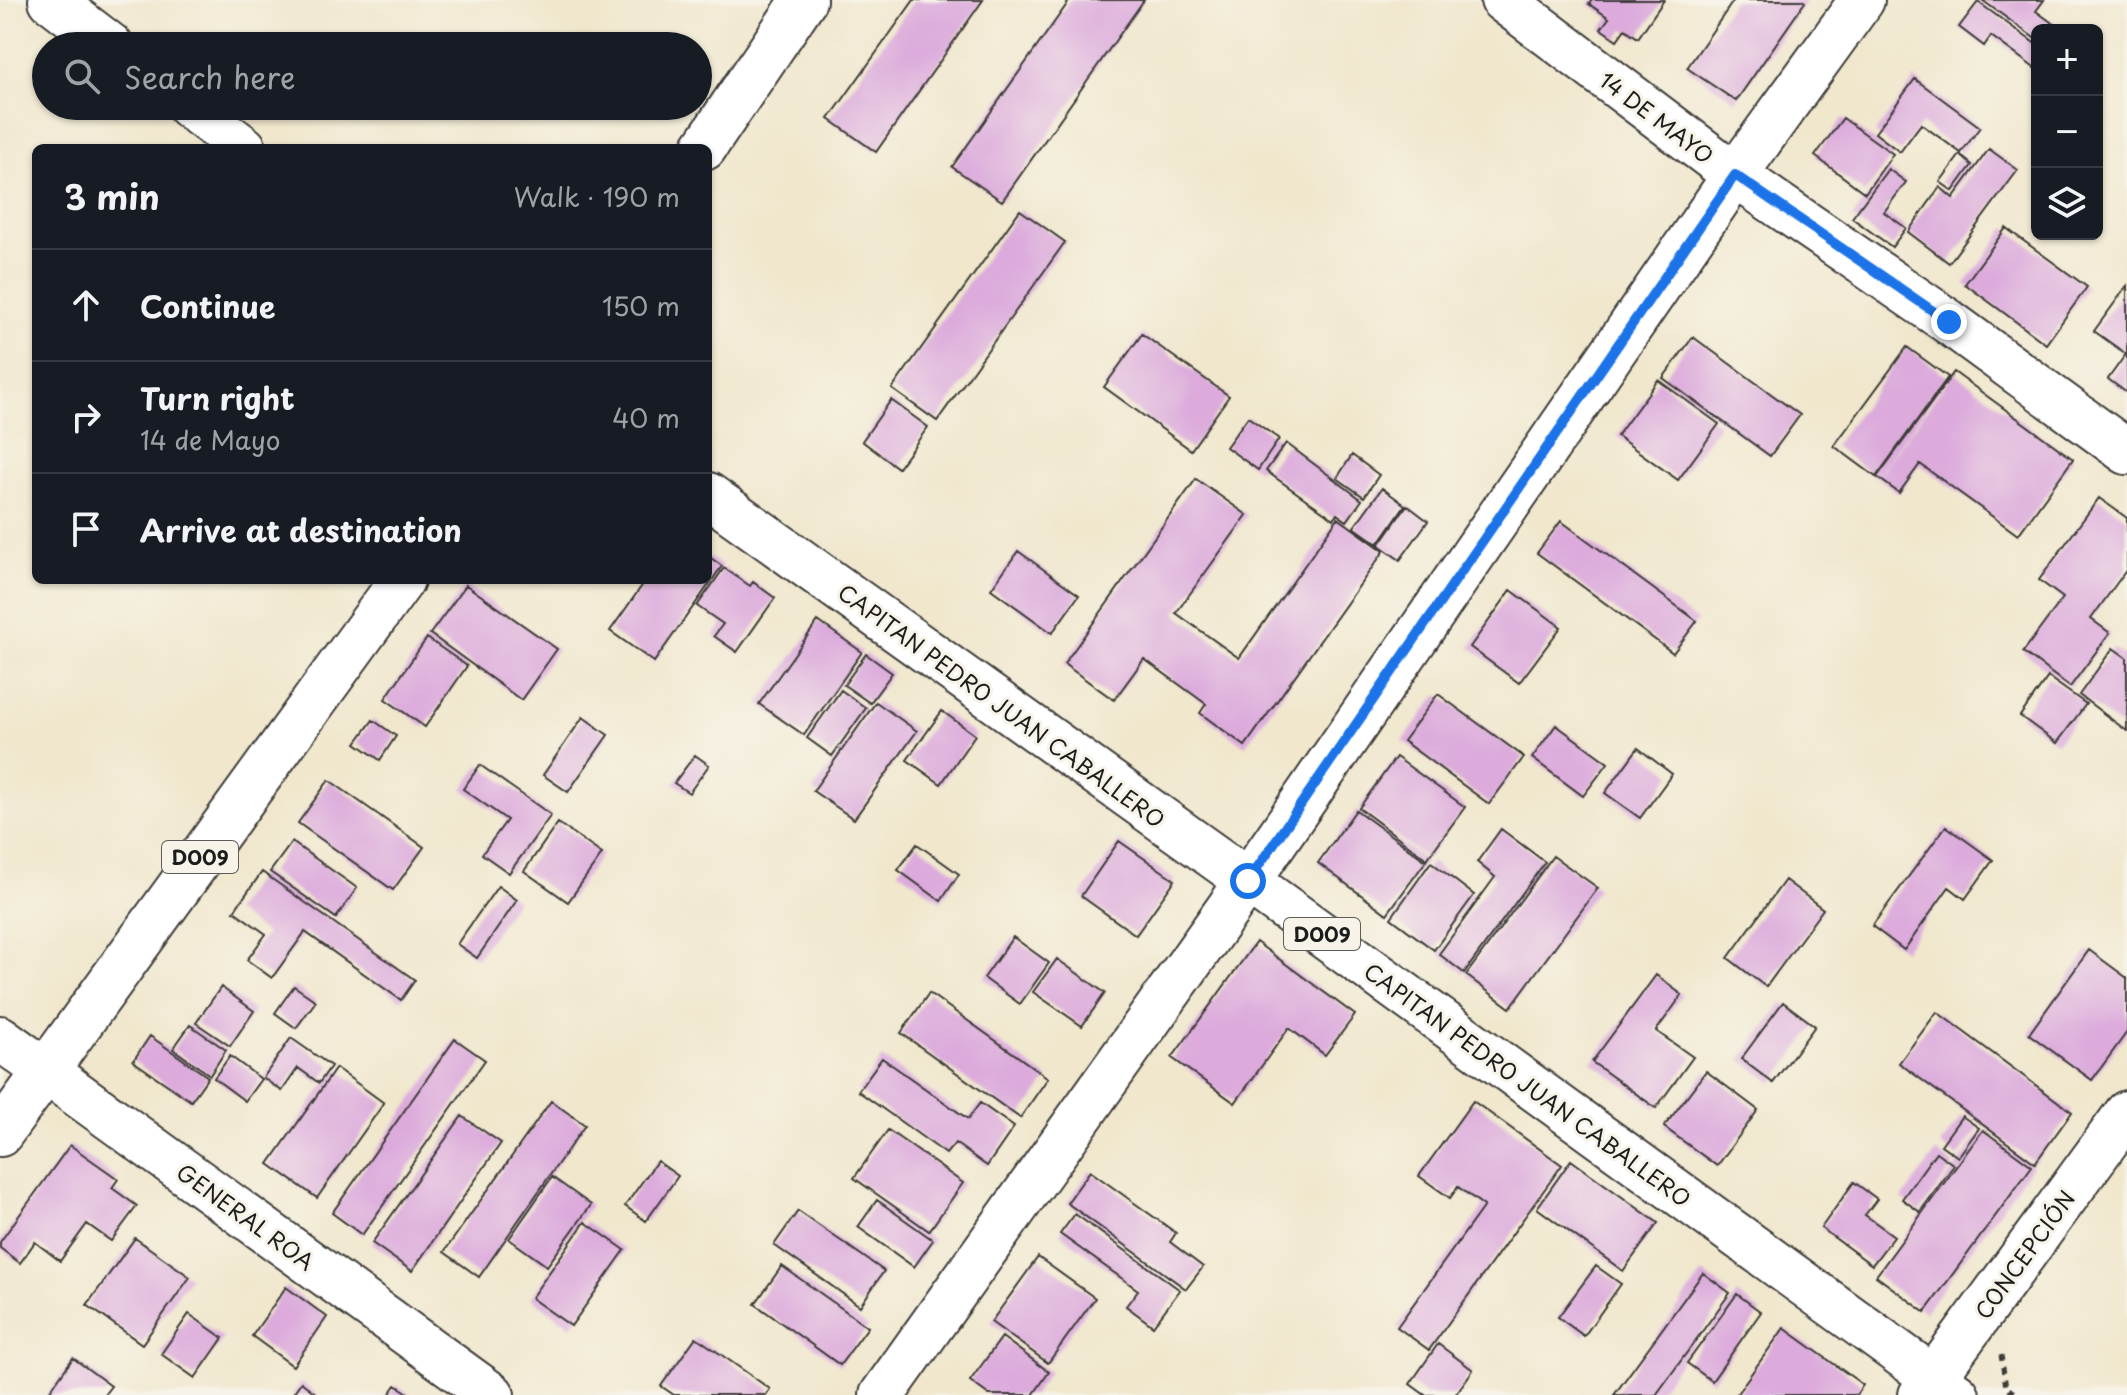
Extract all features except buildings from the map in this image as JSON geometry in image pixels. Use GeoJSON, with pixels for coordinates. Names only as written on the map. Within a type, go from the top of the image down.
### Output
{"type":"FeatureCollection","features":[{"type":"Feature","properties":{"kind":"street"},"geometry":{"type":"LineString","coordinates":[[51,0],[93,32]]}},
{"type":"Feature","properties":{"kind":"street"},"geometry":{"type":"LineString","coordinates":[[707,144],[804,0]]}},
{"type":"Feature","properties":{"kind":"street","name":"14 DE MAYO"},"geometry":{"type":"LineString","coordinates":[[1503,0],[1735,175],[1949,322],[2127,452]]}},
{"type":"Feature","properties":{"kind":"street"},"geometry":{"type":"LineString","coordinates":[[882,1395],[1248,881],[1735,175],[1862,0]]}},
{"type":"Feature","properties":{"kind":"street"},"geometry":{"type":"LineString","coordinates":[[207,120],[239,144]]}},
{"type":"Feature","properties":{"kind":"street","name":"CAPITAN PEDRO JUAN CABALLERO"},"geometry":{"type":"LineString","coordinates":[[712,498],[1248,881],[1937,1389]]}},
{"type":"Feature","properties":{"kind":"street","name":"D009"},"geometry":{"type":"LineString","coordinates":[[0,1134],[399,584]]}},
{"type":"Feature","properties":{"kind":"street","name":"GENERAL ROA"},"geometry":{"type":"LineString","coordinates":[[0,1038],[492,1395]]}},
{"type":"Feature","properties":{"kind":"street","name":"CONCEPCIÓN"},"geometry":{"type":"LineString","coordinates":[[1937,1389],[2127,1113]]}},
{"type":"Feature","properties":{"kind":"route"},"geometry":{"type":"LineString","coordinates":[[1248,881],[1735,175],[1949,322]]}}]}
